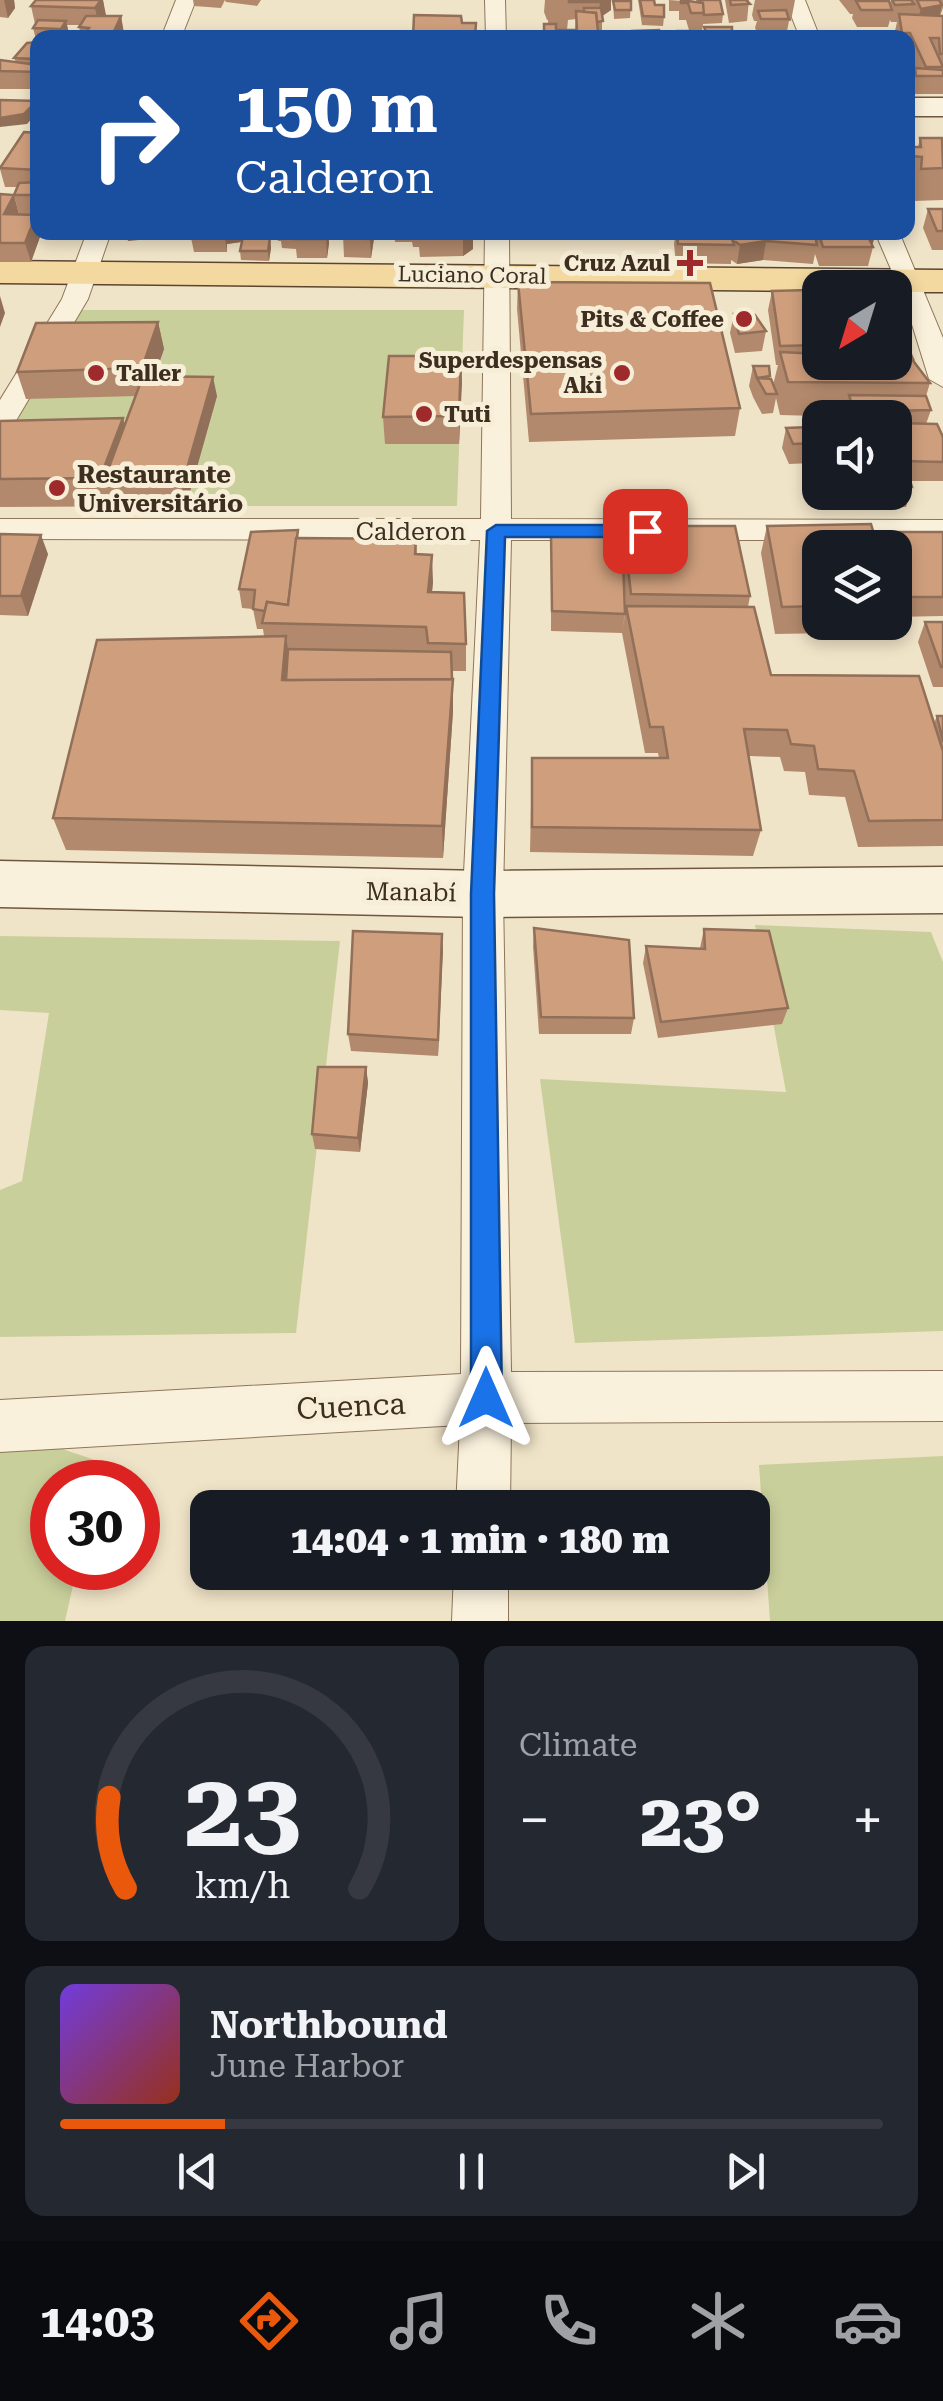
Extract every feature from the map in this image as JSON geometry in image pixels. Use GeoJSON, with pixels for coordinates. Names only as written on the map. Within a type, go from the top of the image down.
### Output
{"type":"FeatureCollection","features":[{"type":"Feature","properties":{"kind":"main road","name":"Luciano Coral"},"geometry":{"type":"LineString","coordinates":[[0,272],[80,286]]}},
{"type":"Feature","properties":{"kind":"main road","name":"Luciano Coral"},"geometry":{"type":"LineString","coordinates":[[0,298],[80,286],[921,294]]}},
{"type":"Feature","properties":{"kind":"main road","name":"Luciano Coral"},"geometry":{"type":"LineString","coordinates":[[497,287],[802,301]]}},
{"type":"Feature","properties":{"kind":"street"},"geometry":{"type":"LineString","coordinates":[[174,30],[186,0]]}},
{"type":"Feature","properties":{"kind":"street"},"geometry":{"type":"LineString","coordinates":[[495,0],[496,30]]}},
{"type":"Feature","properties":{"kind":"street"},"geometry":{"type":"LineString","coordinates":[[796,0],[807,30]]}},
{"type":"Feature","properties":{"kind":"street"},"geometry":{"type":"LineString","coordinates":[[915,107],[943,107]]}},
{"type":"Feature","properties":{"kind":"street"},"geometry":{"type":"LineString","coordinates":[[0,424],[80,286],[96,240]]}},
{"type":"Feature","properties":{"kind":"street"},"geometry":{"type":"LineString","coordinates":[[483,1490],[482,894],[496,531],[497,240]]}},
{"type":"Feature","properties":{"kind":"street"},"geometry":{"type":"LineString","coordinates":[[891,240],[921,294],[943,380]]}},
{"type":"Feature","properties":{"kind":"street","name":"Calderon"},"geometry":{"type":"LineString","coordinates":[[0,529],[943,530]]}},
{"type":"Feature","properties":{"kind":"street","name":"Manabí"},"geometry":{"type":"LineString","coordinates":[[0,884],[482,894],[943,890]]}},
{"type":"Feature","properties":{"kind":"street","name":"Cuenca"},"geometry":{"type":"LineString","coordinates":[[0,1426],[486,1398],[943,1396]]}},
{"type":"Feature","properties":{"kind":"street"},"geometry":{"type":"LineString","coordinates":[[480,1621],[481,1590]]}},
{"type":"Feature","properties":{"kind":"green space"},"geometry":{"type":"Polygon","coordinates":[[[60,310],[464,310],[457,506],[186,506],[216,396],[129,445],[7,449],[60,310]]]}},
{"type":"Feature","properties":{"kind":"green space"},"geometry":{"type":"Polygon","coordinates":[[[755,925],[931,932],[943,962],[943,1331],[575,1343],[540,1079],[786,1092],[755,925]]]}},
{"type":"Feature","properties":{"kind":"green space"},"geometry":{"type":"Polygon","coordinates":[[[0,936],[340,941],[296,1333],[0,1337],[0,1190],[22,1181],[49,1013],[0,1010],[0,936]]]}},
{"type":"Feature","properties":{"kind":"green space"},"geometry":{"type":"Polygon","coordinates":[[[0,1428],[95,1460],[30,1460],[30,1590],[72,1590],[65,1621],[0,1621],[0,1428]]]}},
{"type":"Feature","properties":{"kind":"green space"},"geometry":{"type":"Polygon","coordinates":[[[943,1456],[943,1621],[770,1621],[770,1490],[761,1490],[759,1465],[943,1456]]]}},
{"type":"Feature","properties":{"kind":"building"},"geometry":{"type":"Polygon","coordinates":[[[36,0],[101,0],[95,8],[31,6],[36,0]]]}},
{"type":"Feature","properties":{"kind":"building"},"geometry":{"type":"Polygon","coordinates":[[[569,0],[602,0],[569,2],[569,0]]]}},
{"type":"Feature","properties":{"kind":"building"},"geometry":{"type":"Polygon","coordinates":[[[640,0],[664,5],[664,17],[643,16],[640,0]]]}},
{"type":"Feature","properties":{"kind":"building"},"geometry":{"type":"Polygon","coordinates":[[[681,0],[703,3],[705,13],[691,13],[688,3],[681,0]]]}},
{"type":"Feature","properties":{"kind":"building"},"geometry":{"type":"Polygon","coordinates":[[[699,0],[720,0],[723,14],[704,15],[699,0]]]}},
{"type":"Feature","properties":{"kind":"building"},"geometry":{"type":"Polygon","coordinates":[[[730,0],[746,0],[750,4],[731,5],[730,0]]]}},
{"type":"Feature","properties":{"kind":"building"},"geometry":{"type":"Polygon","coordinates":[[[892,0],[911,0],[914,4],[895,5],[892,0]]]}},
{"type":"Feature","properties":{"kind":"building"},"geometry":{"type":"Polygon","coordinates":[[[917,0],[939,0],[942,5],[921,9],[917,0]]]}},
{"type":"Feature","properties":{"kind":"building"},"geometry":{"type":"Polygon","coordinates":[[[613,1],[631,1],[631,10],[615,10],[613,1]]]}},
{"type":"Feature","properties":{"kind":"building"},"geometry":{"type":"Polygon","coordinates":[[[856,1],[889,1],[892,10],[861,10],[856,1]]]}},
{"type":"Feature","properties":{"kind":"building"},"geometry":{"type":"Polygon","coordinates":[[[584,8],[601,8],[603,21],[597,22],[596,13],[584,12],[584,8]]]}},
{"type":"Feature","properties":{"kind":"building"},"geometry":{"type":"Polygon","coordinates":[[[786,10],[789,19],[761,19],[758,11],[786,10]]]}},
{"type":"Feature","properties":{"kind":"building"},"geometry":{"type":"Polygon","coordinates":[[[576,11],[596,13],[598,30],[577,30],[576,11]]]}},
{"type":"Feature","properties":{"kind":"building"},"geometry":{"type":"Polygon","coordinates":[[[899,14],[943,16],[943,54],[939,38],[930,38],[943,67],[926,67],[915,44],[915,30],[902,30],[899,14]]]}},
{"type":"Feature","properties":{"kind":"building"},"geometry":{"type":"Polygon","coordinates":[[[414,15],[461,16],[462,23],[476,23],[476,30],[413,30],[414,15]]]}},
{"type":"Feature","properties":{"kind":"building"},"geometry":{"type":"Polygon","coordinates":[[[86,16],[121,16],[115,30],[79,27],[86,16]]]}},
{"type":"Feature","properties":{"kind":"building"},"geometry":{"type":"Polygon","coordinates":[[[38,20],[66,21],[61,29],[33,28],[38,20]]]}},
{"type":"Feature","properties":{"kind":"building"},"geometry":{"type":"Polygon","coordinates":[[[544,24],[556,24],[556,30],[544,30],[544,24]]]}},
{"type":"Feature","properties":{"kind":"building"},"geometry":{"type":"Polygon","coordinates":[[[704,27],[732,27],[732,30],[704,27]]]}},
{"type":"Feature","properties":{"kind":"building"},"geometry":{"type":"Polygon","coordinates":[[[27,43],[30,59],[14,58],[27,43]]]}},
{"type":"Feature","properties":{"kind":"building"},"geometry":{"type":"Polygon","coordinates":[[[0,60],[30,64],[30,72],[0,71],[0,60]]]}},
{"type":"Feature","properties":{"kind":"building"},"geometry":{"type":"Polygon","coordinates":[[[915,68],[943,70],[943,76],[916,76],[915,68]]]}},
{"type":"Feature","properties":{"kind":"building"},"geometry":{"type":"Polygon","coordinates":[[[0,100],[30,101],[24,114],[0,118],[0,100]]]}},
{"type":"Feature","properties":{"kind":"building"},"geometry":{"type":"Polygon","coordinates":[[[24,132],[30,132],[30,170],[0,168],[24,132]]]}},
{"type":"Feature","properties":{"kind":"building"},"geometry":{"type":"Polygon","coordinates":[[[920,138],[942,138],[943,168],[921,169],[922,157],[915,156],[915,147],[921,147],[920,138]]]}},
{"type":"Feature","properties":{"kind":"building"},"geometry":{"type":"Polygon","coordinates":[[[30,182],[30,195],[14,195],[19,183],[30,182]]]}},
{"type":"Feature","properties":{"kind":"building"},"geometry":{"type":"Polygon","coordinates":[[[0,194],[14,195],[4,214],[30,215],[30,230],[25,243],[0,243],[0,194]]]}},
{"type":"Feature","properties":{"kind":"building"},"geometry":{"type":"Polygon","coordinates":[[[928,209],[943,209],[943,231],[937,231],[928,209]]]}},
{"type":"Feature","properties":{"kind":"building"},"geometry":{"type":"Polygon","coordinates":[[[242,240],[270,240],[268,251],[240,251],[242,240]]]}},
{"type":"Feature","properties":{"kind":"building"},"geometry":{"type":"Polygon","coordinates":[[[678,240],[732,240],[734,245],[678,244],[678,240]]]}},
{"type":"Feature","properties":{"kind":"building"},"geometry":{"type":"Polygon","coordinates":[[[733,240],[816,240],[817,245],[766,241],[740,245],[733,240]]]}},
{"type":"Feature","properties":{"kind":"building"},"geometry":{"type":"Polygon","coordinates":[[[821,240],[870,240],[873,247],[823,247],[821,240]]]}},
{"type":"Feature","properties":{"kind":"building","name":"Superdespensas Aki"},"geometry":{"type":"Polygon","coordinates":[[[518,282],[710,283],[740,408],[531,414],[518,282]]]}},
{"type":"Feature","properties":{"kind":"building"},"geometry":{"type":"Polygon","coordinates":[[[802,290],[802,345],[780,346],[772,291],[802,290]]]}},
{"type":"Feature","properties":{"kind":"building"},"geometry":{"type":"Polygon","coordinates":[[[734,314],[755,315],[766,331],[739,334],[734,314]]]}},
{"type":"Feature","properties":{"kind":"building"},"geometry":{"type":"Polygon","coordinates":[[[158,322],[142,368],[17,372],[36,323],[158,322]]]}},
{"type":"Feature","properties":{"kind":"building"},"geometry":{"type":"Polygon","coordinates":[[[780,352],[802,353],[802,380],[912,380],[912,359],[930,383],[788,382],[780,352]]]}},
{"type":"Feature","properties":{"kind":"building"},"geometry":{"type":"Polygon","coordinates":[[[389,356],[461,356],[459,416],[383,417],[389,356]]]}},
{"type":"Feature","properties":{"kind":"building"},"geometry":{"type":"Polygon","coordinates":[[[753,366],[769,366],[770,376],[757,378],[753,366]]]}},
{"type":"Feature","properties":{"kind":"building"},"geometry":{"type":"Polygon","coordinates":[[[143,376],[213,377],[182,486],[102,486],[143,376]]]}},
{"type":"Feature","properties":{"kind":"building"},"geometry":{"type":"Polygon","coordinates":[[[757,378],[771,379],[777,394],[766,394],[757,378]]]}},
{"type":"Feature","properties":{"kind":"building"},"geometry":{"type":"Polygon","coordinates":[[[849,395],[926,396],[931,410],[912,410],[912,400],[851,400],[849,395]]]}},
{"type":"Feature","properties":{"kind":"building"},"geometry":{"type":"Polygon","coordinates":[[[123,418],[100,478],[0,479],[0,421],[123,418]]]}},
{"type":"Feature","properties":{"kind":"building"},"geometry":{"type":"Polygon","coordinates":[[[912,423],[937,424],[943,437],[943,462],[912,461],[912,423]]]}},
{"type":"Feature","properties":{"kind":"building"},"geometry":{"type":"Polygon","coordinates":[[[802,427],[802,444],[793,444],[786,428],[802,427]]]}},
{"type":"Feature","properties":{"kind":"building"},"geometry":{"type":"Polygon","coordinates":[[[871,524],[873,530],[802,530],[802,606],[782,607],[767,526],[871,524]]]}},
{"type":"Feature","properties":{"kind":"building"},"geometry":{"type":"Polygon","coordinates":[[[623,526],[735,526],[750,596],[631,594],[623,526]]]}},
{"type":"Feature","properties":{"kind":"building"},"geometry":{"type":"Polygon","coordinates":[[[298,530],[288,605],[267,602],[265,611],[253,609],[255,590],[239,589],[251,532],[298,530]]]}},
{"type":"Feature","properties":{"kind":"building"},"geometry":{"type":"Polygon","coordinates":[[[551,532],[622,534],[625,614],[552,611],[551,532]]]}},
{"type":"Feature","properties":{"kind":"building"},"geometry":{"type":"Polygon","coordinates":[[[912,532],[943,532],[943,597],[912,597],[912,532]]]}},
{"type":"Feature","properties":{"kind":"building"},"geometry":{"type":"Polygon","coordinates":[[[0,534],[41,535],[21,596],[0,596],[0,534]]]}},
{"type":"Feature","properties":{"kind":"building"},"geometry":{"type":"Polygon","coordinates":[[[296,538],[416,539],[415,554],[432,555],[428,592],[464,593],[466,644],[428,643],[426,627],[262,623],[267,602],[288,605],[296,538]]]}},
{"type":"Feature","properties":{"kind":"building"},"geometry":{"type":"Polygon","coordinates":[[[626,606],[754,607],[771,675],[919,676],[943,751],[943,820],[869,821],[854,771],[818,769],[814,746],[791,744],[787,730],[744,729],[761,830],[532,827],[532,758],[668,758],[663,727],[650,727],[626,606]]]}},
{"type":"Feature","properties":{"kind":"building"},"geometry":{"type":"Polygon","coordinates":[[[925,622],[943,622],[943,667],[941,667],[925,622]]]}},
{"type":"Feature","properties":{"kind":"building"},"geometry":{"type":"Polygon","coordinates":[[[286,636],[282,680],[453,679],[442,826],[53,818],[97,640],[286,636]]]}},
{"type":"Feature","properties":{"kind":"building"},"geometry":{"type":"Polygon","coordinates":[[[288,649],[451,652],[452,679],[286,680],[288,649]]]}},
{"type":"Feature","properties":{"kind":"building"},"geometry":{"type":"Polygon","coordinates":[[[937,716],[943,716],[943,742],[937,716]]]}},
{"type":"Feature","properties":{"kind":"building"},"geometry":{"type":"Polygon","coordinates":[[[534,928],[629,940],[634,1018],[541,1017],[534,928]]]}},
{"type":"Feature","properties":{"kind":"building"},"geometry":{"type":"Polygon","coordinates":[[[704,929],[769,931],[788,1008],[661,1022],[646,946],[705,949],[704,929]]]}},
{"type":"Feature","properties":{"kind":"building"},"geometry":{"type":"Polygon","coordinates":[[[353,931],[442,934],[438,1040],[348,1034],[353,931]]]}},
{"type":"Feature","properties":{"kind":"building"},"geometry":{"type":"Polygon","coordinates":[[[318,1067],[366,1067],[358,1138],[312,1134],[318,1067]]]}},
{"type":"Feature","properties":{"kind":"place","name":"Cruz Azul"},"geometry":{"type":"Point","coordinates":[690,263]}},
{"type":"Feature","properties":{"kind":"place","name":"Pits & Coffee"},"geometry":{"type":"Point","coordinates":[744,319]}},
{"type":"Feature","properties":{"kind":"place","name":"Taller"},"geometry":{"type":"Point","coordinates":[96,373]}},
{"type":"Feature","properties":{"kind":"place","name":"Superdespensas Aki"},"geometry":{"type":"Point","coordinates":[622,373]}},
{"type":"Feature","properties":{"kind":"place","name":"Tuti"},"geometry":{"type":"Point","coordinates":[424,414]}},
{"type":"Feature","properties":{"kind":"place","name":"Restaurante Universitário"},"geometry":{"type":"Point","coordinates":[57,488]}},
{"type":"Feature","properties":{"kind":"route"},"geometry":{"type":"LineString","coordinates":[[486,1398],[482,894],[496,531],[645,531]]}}]}
